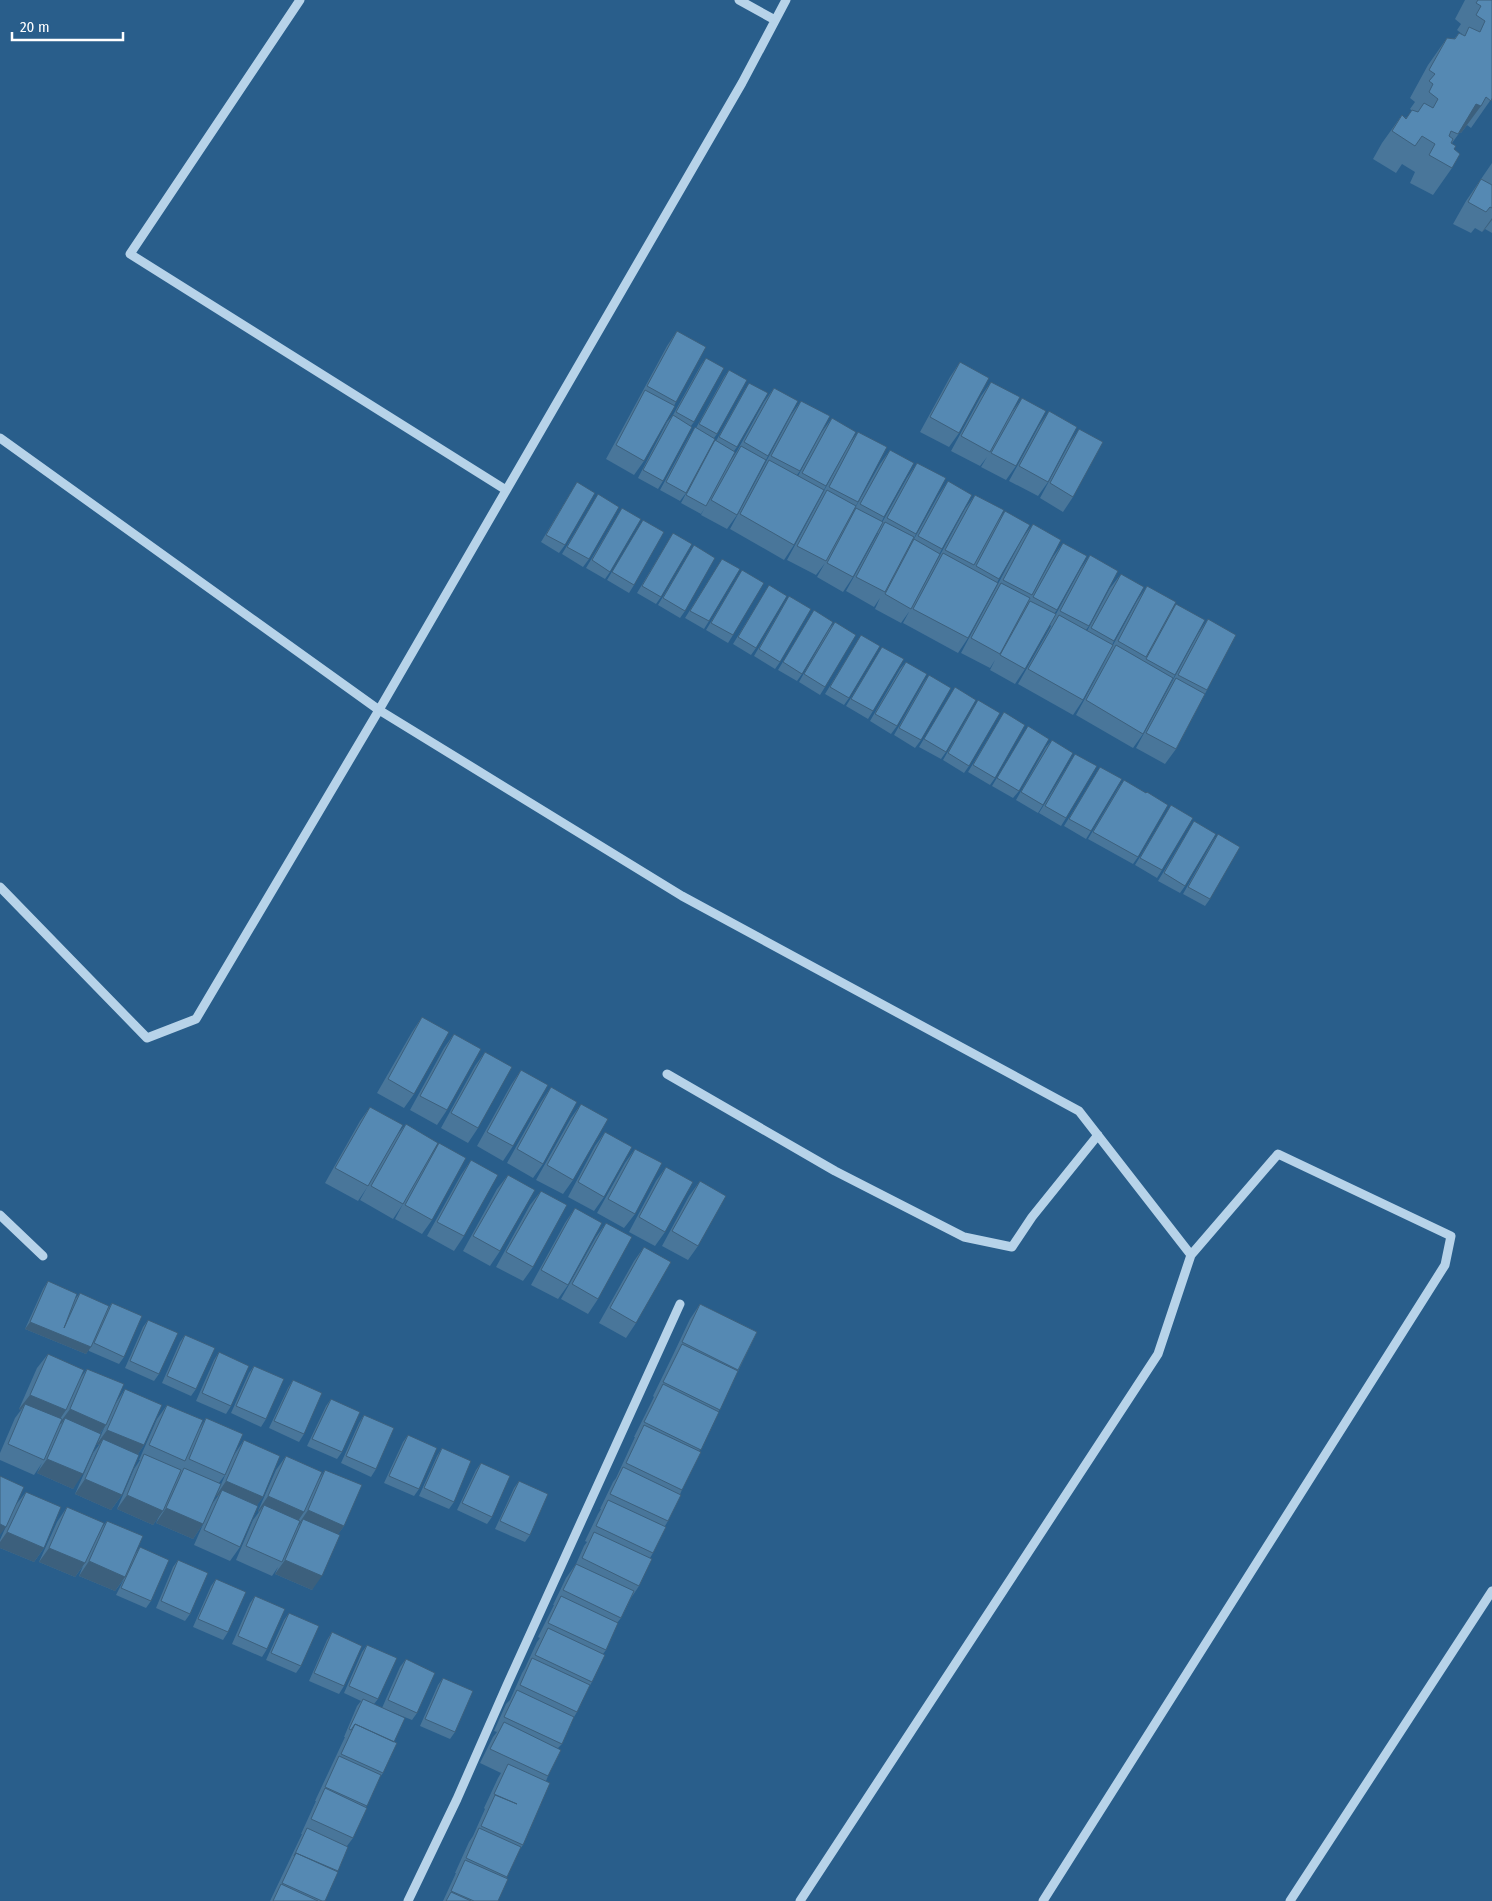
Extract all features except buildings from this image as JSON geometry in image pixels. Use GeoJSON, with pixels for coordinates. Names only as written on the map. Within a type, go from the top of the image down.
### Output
{"type":"FeatureCollection","features":[{"type":"Feature","properties":{"kind":"street"},"geometry":{"type":"LineString","coordinates":[[300,0],[130,254],[506,490]]}},
{"type":"Feature","properties":{"kind":"street"},"geometry":{"type":"LineString","coordinates":[[739,0],[775,20]]}},
{"type":"Feature","properties":{"kind":"street"},"geometry":{"type":"LineString","coordinates":[[0,887],[147,1038],[196,1020],[379,710],[742,83],[786,0]]}},
{"type":"Feature","properties":{"kind":"street"},"geometry":{"type":"LineString","coordinates":[[0,438],[379,710],[682,896],[1080,1111],[1191,1255]]}},
{"type":"Feature","properties":{"kind":"street"},"geometry":{"type":"LineString","coordinates":[[667,1074],[835,1170],[964,1237],[1012,1247],[1032,1217],[1098,1135]]}},
{"type":"Feature","properties":{"kind":"street"},"geometry":{"type":"LineString","coordinates":[[800,1901],[1158,1354],[1191,1255],[1278,1154],[1451,1236],[1445,1265],[1043,1901]]}},
{"type":"Feature","properties":{"kind":"street"},"geometry":{"type":"LineString","coordinates":[[0,1215],[42,1256]]}},
{"type":"Feature","properties":{"kind":"street"},"geometry":{"type":"LineString","coordinates":[[408,1901],[457,1799],[507,1684],[680,1304]]}},
{"type":"Feature","properties":{"kind":"street"},"geometry":{"type":"LineString","coordinates":[[1290,1901],[1492,1591]]}}]}
